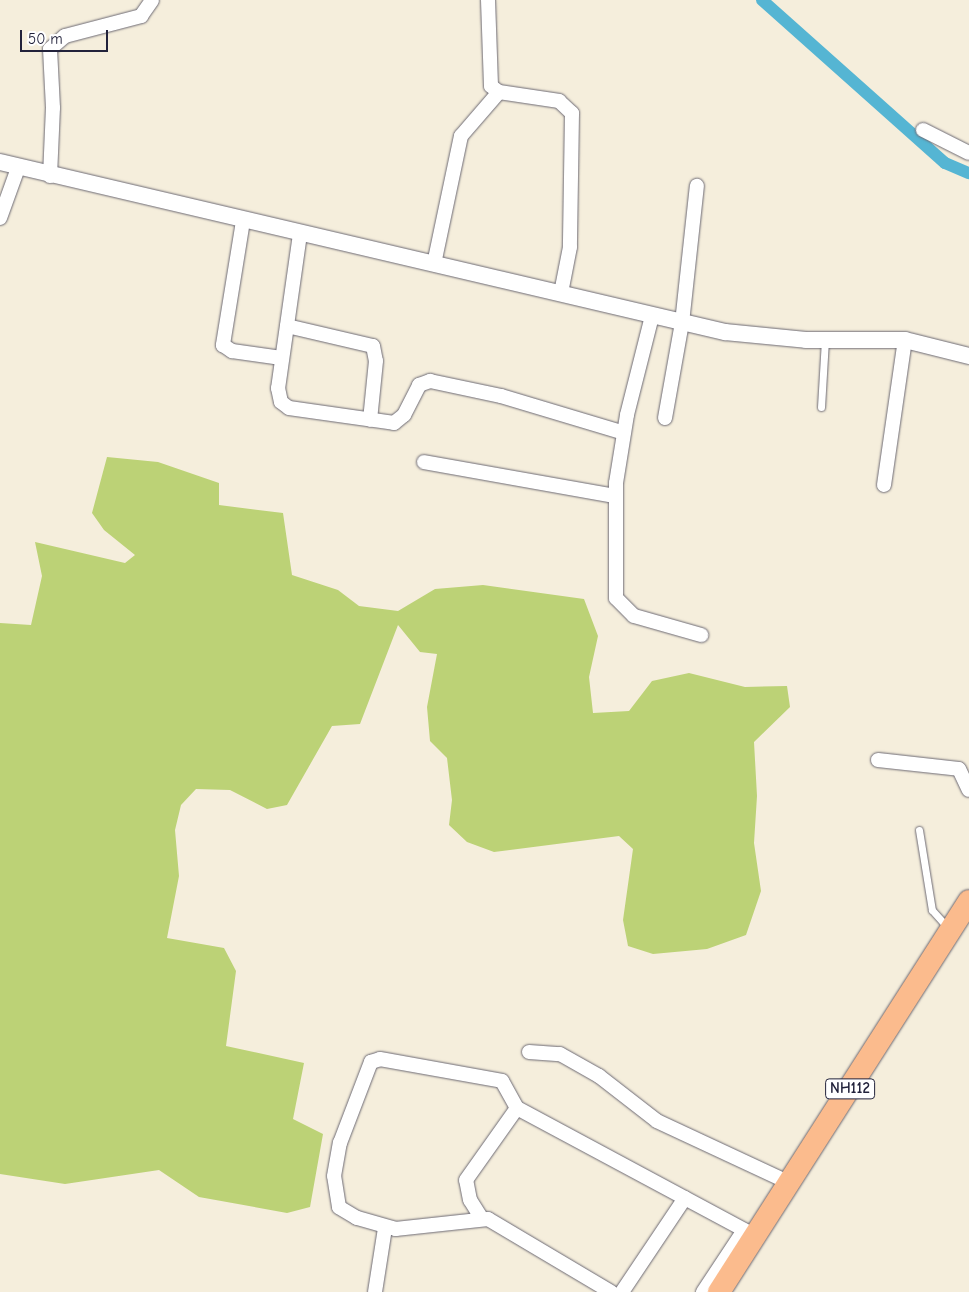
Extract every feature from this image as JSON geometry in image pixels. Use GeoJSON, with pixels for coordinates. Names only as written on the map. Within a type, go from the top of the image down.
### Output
{"type":"FeatureCollection","features":[{"type":"Feature","properties":{"kind":"highway","name":"NH112"},"geometry":{"type":"LineString","coordinates":[[719,1292],[750,1233],[790,1184],[962,915]]}},
{"type":"Feature","properties":{"kind":"street"},"geometry":{"type":"LineString","coordinates":[[50,176],[53,108],[50,48],[65,36],[141,16],[152,0]]}},
{"type":"Feature","properties":{"kind":"street"},"geometry":{"type":"LineString","coordinates":[[488,0],[488,79],[499,92],[559,101],[572,113],[570,239],[561,293]]}},
{"type":"Feature","properties":{"kind":"street"},"geometry":{"type":"LineString","coordinates":[[434,264],[461,136],[499,92]]}},
{"type":"Feature","properties":{"kind":"street"},"geometry":{"type":"LineString","coordinates":[[923,130],[969,153]]}},
{"type":"Feature","properties":{"kind":"street"},"geometry":{"type":"LineString","coordinates":[[0,162],[50,176],[725,332],[825,339],[905,340],[969,356]]}},
{"type":"Feature","properties":{"kind":"street"},"geometry":{"type":"LineString","coordinates":[[0,218],[18,168]]}},
{"type":"Feature","properties":{"kind":"street"},"geometry":{"type":"LineString","coordinates":[[665,418],[682,323],[697,186]]}},
{"type":"Feature","properties":{"kind":"street"},"geometry":{"type":"LineString","coordinates":[[243,221],[223,345],[232,351],[282,358]]}},
{"type":"Feature","properties":{"kind":"street"},"geometry":{"type":"LineString","coordinates":[[300,234],[278,395],[289,408],[370,420],[400,420],[419,385],[430,381],[501,396],[624,433]]}},
{"type":"Feature","properties":{"kind":"street"},"geometry":{"type":"LineString","coordinates":[[652,316],[624,433],[615,496],[619,606],[634,616],[701,635]]}},
{"type":"Feature","properties":{"kind":"street"},"geometry":{"type":"LineString","coordinates":[[287,326],[373,346],[376,361],[370,420]]}},
{"type":"Feature","properties":{"kind":"street"},"geometry":{"type":"LineString","coordinates":[[884,485],[905,340]]}},
{"type":"Feature","properties":{"kind":"street"},"geometry":{"type":"LineString","coordinates":[[424,462],[615,496]]}},
{"type":"Feature","properties":{"kind":"street"},"geometry":{"type":"LineString","coordinates":[[878,760],[959,769],[969,790]]}},
{"type":"Feature","properties":{"kind":"street"},"geometry":{"type":"LineString","coordinates":[[529,1052],[560,1054],[598,1076],[657,1121],[790,1184]]}},
{"type":"Feature","properties":{"kind":"street"},"geometry":{"type":"LineString","coordinates":[[482,1219],[385,1228],[348,1213],[334,1194],[340,1143],[371,1062],[380,1059],[502,1081],[517,1108],[750,1233],[703,1292]]}},
{"type":"Feature","properties":{"kind":"street"},"geometry":{"type":"LineString","coordinates":[[517,1108],[466,1180],[470,1200],[482,1219],[611,1292]]}},
{"type":"Feature","properties":{"kind":"street"},"geometry":{"type":"LineString","coordinates":[[622,1292],[685,1198]]}},
{"type":"Feature","properties":{"kind":"street"},"geometry":{"type":"LineString","coordinates":[[375,1292],[385,1228]]}},
{"type":"Feature","properties":{"kind":"lane"},"geometry":{"type":"LineString","coordinates":[[821,407],[825,339]]}},
{"type":"Feature","properties":{"kind":"lane"},"geometry":{"type":"LineString","coordinates":[[919,830],[932,910],[962,915]]}},
{"type":"Feature","properties":{"kind":"green space"},"geometry":{"type":"Polygon","coordinates":[[[107,457],[158,462],[219,483],[219,505],[283,513],[292,575],[338,590],[359,606],[398,611],[435,589],[483,585],[584,599],[598,636],[589,677],[593,713],[629,711],[652,681],[689,673],[745,687],[787,686],[790,707],[754,742],[757,796],[754,843],[761,891],[746,935],[707,949],[653,954],[628,946],[623,920],[633,849],[619,836],[494,852],[467,842],[449,825],[452,800],[447,758],[430,741],[427,707],[437,654],[420,652],[398,625],[360,724],[332,726],[287,805],[267,809],[230,790],[196,789],[181,805],[175,830],[179,876],[167,938],[224,948],[236,971],[226,1046],[304,1063],[293,1119],[323,1134],[310,1207],[287,1213],[199,1197],[159,1170],[65,1184],[0,1174],[0,623],[31,625],[42,576],[35,542],[125,563],[135,555],[104,530],[92,513],[107,457]]]}},
{"type":"Feature","properties":{"kind":"waterway"},"geometry":{"type":"LineString","coordinates":[[762,0],[945,163],[969,173]]}}]}
